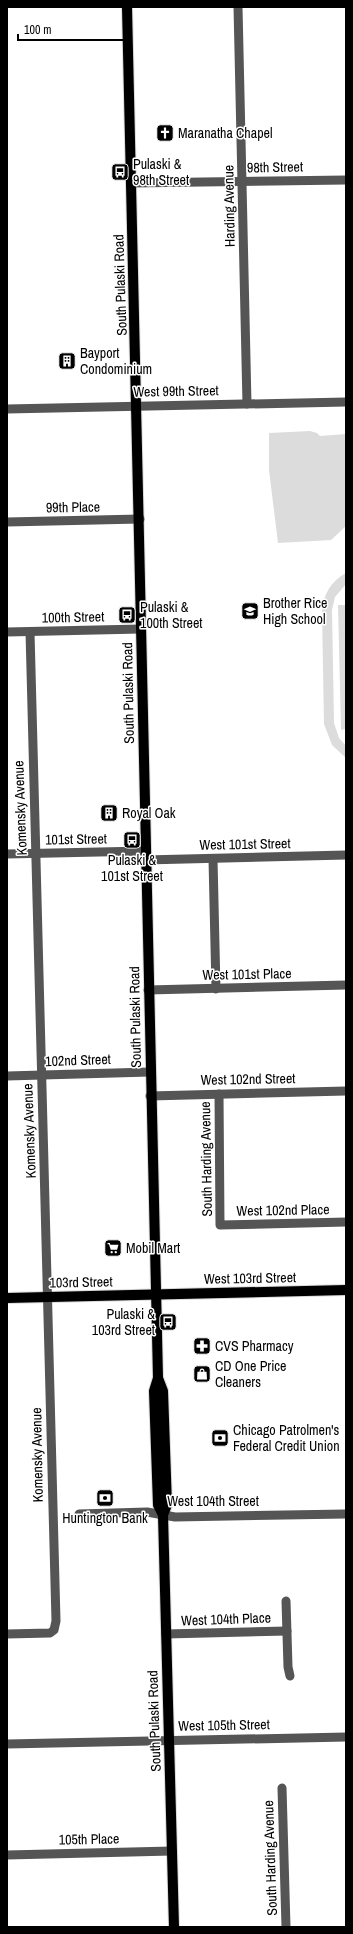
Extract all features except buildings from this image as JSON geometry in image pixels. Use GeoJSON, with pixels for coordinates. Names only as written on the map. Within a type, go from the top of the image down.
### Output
{"type":"FeatureCollection","features":[{"type":"Feature","properties":{"kind":"main road","name":"South Pulaski Road"},"geometry":{"type":"LineString","coordinates":[[127,7],[140,519],[150,1096],[158,1378],[154,1392],[158,1505],[163,1515],[174,1927]]}},
{"type":"Feature","properties":{"kind":"main road","name":"West 103rd Street"},"geometry":{"type":"LineString","coordinates":[[155,1295],[346,1290]]}},
{"type":"Feature","properties":{"kind":"main road","name":"103rd Street"},"geometry":{"type":"LineString","coordinates":[[7,1298],[155,1295]]}},
{"type":"Feature","properties":{"kind":"street","name":"Harding Avenue"},"geometry":{"type":"LineString","coordinates":[[238,7],[247,404]]}},
{"type":"Feature","properties":{"kind":"street","name":"98th Street"},"geometry":{"type":"LineString","coordinates":[[132,183],[346,180]]}},
{"type":"Feature","properties":{"kind":"street","name":"West 99th Street"},"geometry":{"type":"LineString","coordinates":[[7,409],[346,402]]}},
{"type":"Feature","properties":{"kind":"street","name":"99th Place"},"geometry":{"type":"LineString","coordinates":[[7,522],[140,519]]}},
{"type":"Feature","properties":{"kind":"street","name":"100th Street"},"geometry":{"type":"LineString","coordinates":[[7,632],[141,629]]}},
{"type":"Feature","properties":{"kind":"street","name":"Komensky Avenue"},"geometry":{"type":"LineString","coordinates":[[7,1634],[45,1633],[54,1630],[56,1621],[30,632]]}},
{"type":"Feature","properties":{"kind":"street","name":"101st Street"},"geometry":{"type":"LineString","coordinates":[[7,854],[36,853],[145,855]]}},
{"type":"Feature","properties":{"kind":"street","name":"West 101st Street"},"geometry":{"type":"LineString","coordinates":[[145,855],[213,859],[346,855]]}},
{"type":"Feature","properties":{"kind":"street"},"geometry":{"type":"LineString","coordinates":[[213,859],[216,989]]}},
{"type":"Feature","properties":{"kind":"street","name":"West 101st Place"},"geometry":{"type":"LineString","coordinates":[[148,990],[346,985]]}},
{"type":"Feature","properties":{"kind":"street","name":"102nd Street"},"geometry":{"type":"LineString","coordinates":[[7,1076],[150,1072]]}},
{"type":"Feature","properties":{"kind":"street","name":"West 102nd Street"},"geometry":{"type":"LineString","coordinates":[[150,1096],[346,1091]]}},
{"type":"Feature","properties":{"kind":"street","name":"South Harding Avenue"},"geometry":{"type":"LineString","coordinates":[[219,1094],[220,1225]]}},
{"type":"Feature","properties":{"kind":"street","name":"West 102nd Place"},"geometry":{"type":"LineString","coordinates":[[220,1225],[346,1222]]}},
{"type":"Feature","properties":{"kind":"street","name":"West 104th Street"},"geometry":{"type":"LineString","coordinates":[[79,1514],[147,1512],[174,1517],[346,1514]]}},
{"type":"Feature","properties":{"kind":"street"},"geometry":{"type":"LineString","coordinates":[[286,1601],[288,1667],[290,1676]]}},
{"type":"Feature","properties":{"kind":"street","name":"West 104th Place"},"geometry":{"type":"LineString","coordinates":[[166,1634],[287,1631]]}},
{"type":"Feature","properties":{"kind":"street","name":"West 105th Street"},"geometry":{"type":"LineString","coordinates":[[7,1744],[346,1737]]}},
{"type":"Feature","properties":{"kind":"street","name":"South Harding Avenue"},"geometry":{"type":"LineString","coordinates":[[282,1788],[286,1927]]}},
{"type":"Feature","properties":{"kind":"street","name":"105th Place"},"geometry":{"type":"LineString","coordinates":[[7,1855],[172,1851]]}},
{"type":"Feature","properties":{"kind":"shaded area"},"geometry":{"type":"Polygon","coordinates":[[[310,431],[317,433],[320,436],[346,434],[346,526],[331,540],[278,543],[269,470],[269,433],[310,431]]]}},
{"type":"Feature","properties":{"kind":"shaded area"},"geometry":{"type":"Polygon","coordinates":[[[346,573],[346,584],[335,597],[332,610],[334,723],[339,738],[346,746],[346,758],[332,745],[324,724],[322,611],[324,599],[332,584],[346,573]]]}},
{"type":"Feature","properties":{"kind":"shaded area"},"geometry":{"type":"Polygon","coordinates":[[[338,605],[346,605],[346,729],[341,730],[338,605]]]}},
{"type":"Feature","properties":{"kind":"place","name":"Maranatha Chapel"},"geometry":{"type":"Point","coordinates":[165,133]}},
{"type":"Feature","properties":{"kind":"place","name":"Pulaski & 98th Street"},"geometry":{"type":"Point","coordinates":[120,172]}},
{"type":"Feature","properties":{"kind":"place","name":"Bayport Condominium"},"geometry":{"type":"Point","coordinates":[67,361]}},
{"type":"Feature","properties":{"kind":"place","name":"Brother Rice High School"},"geometry":{"type":"Point","coordinates":[250,611]}},
{"type":"Feature","properties":{"kind":"place","name":"Pulaski & 100th Street"},"geometry":{"type":"Point","coordinates":[127,615]}},
{"type":"Feature","properties":{"kind":"place","name":"Royal Oak"},"geometry":{"type":"Point","coordinates":[109,813]}},
{"type":"Feature","properties":{"kind":"place","name":"Pulaski & 101st Street"},"geometry":{"type":"Point","coordinates":[132,840]}},
{"type":"Feature","properties":{"kind":"place","name":"Mobil Mart"},"geometry":{"type":"Point","coordinates":[113,1248]}},
{"type":"Feature","properties":{"kind":"place","name":"Pulaski & 103rd Street"},"geometry":{"type":"Point","coordinates":[168,1322]}},
{"type":"Feature","properties":{"kind":"place","name":"CVS Pharmacy"},"geometry":{"type":"Point","coordinates":[202,1346]}},
{"type":"Feature","properties":{"kind":"place","name":"CD One Price Cleaners"},"geometry":{"type":"Point","coordinates":[202,1374]}},
{"type":"Feature","properties":{"kind":"place","name":"Chicago Patrolmen's Federal Credit Union"},"geometry":{"type":"Point","coordinates":[220,1438]}},
{"type":"Feature","properties":{"kind":"place","name":"Huntington Bank"},"geometry":{"type":"Point","coordinates":[105,1498]}}]}
